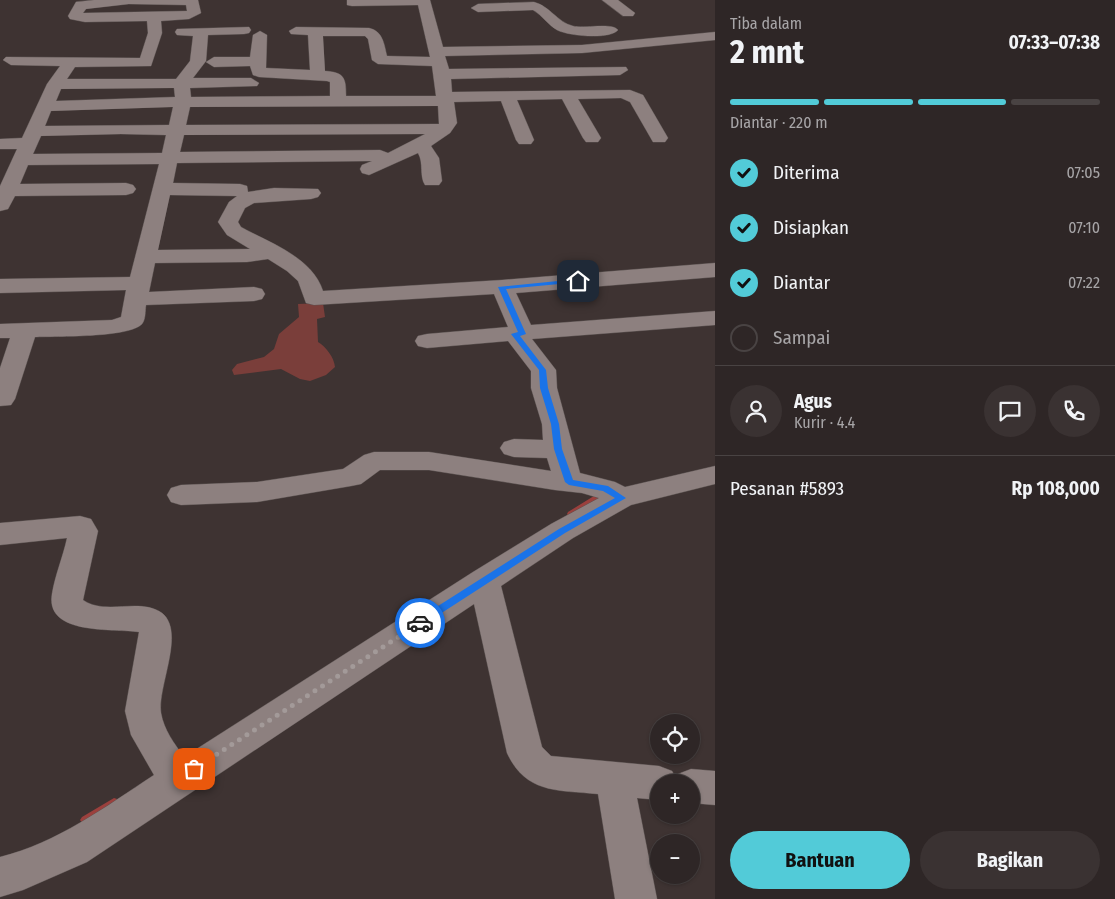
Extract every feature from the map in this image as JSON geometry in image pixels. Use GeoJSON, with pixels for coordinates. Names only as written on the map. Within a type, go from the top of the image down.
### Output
{"type":"FeatureCollection","features":[{"type":"Feature","properties":{"kind":"street"},"geometry":{"type":"LineString","coordinates":[[0,144],[20,155],[374,162],[421,145],[444,129],[448,123],[446,99],[439,63],[422,18],[424,0],[352,2]]}},
{"type":"Feature","properties":{"kind":"street"},"geometry":{"type":"LineString","coordinates":[[609,0],[628,13]]}},
{"type":"Feature","properties":{"kind":"street"},"geometry":{"type":"LineString","coordinates":[[192,15],[193,2],[124,1],[81,5],[75,16],[201,31],[244,30]]}},
{"type":"Feature","properties":{"kind":"street"},"geometry":{"type":"LineString","coordinates":[[478,8],[534,6],[540,8],[557,24],[568,29],[587,31],[715,26]]}},
{"type":"Feature","properties":{"kind":"street"},"geometry":{"type":"LineString","coordinates":[[155,25],[192,15],[210,14]]}},
{"type":"Feature","properties":{"kind":"street"},"geometry":{"type":"LineString","coordinates":[[146,63],[155,25]]}},
{"type":"Feature","properties":{"kind":"street"},"geometry":{"type":"LineString","coordinates":[[634,30],[658,42]]}},
{"type":"Feature","properties":{"kind":"street"},"geometry":{"type":"LineString","coordinates":[[0,331],[124,325],[132,321],[183,102],[182,82],[196,64],[201,31]]}},
{"type":"Feature","properties":{"kind":"street"},"geometry":{"type":"LineString","coordinates":[[296,31],[369,32],[376,37],[380,60],[387,62],[620,70]]}},
{"type":"Feature","properties":{"kind":"street"},"geometry":{"type":"LineString","coordinates":[[315,32],[318,70],[316,75]]}},
{"type":"Feature","properties":{"kind":"street"},"geometry":{"type":"LineString","coordinates":[[260,35],[257,70],[264,74],[331,76],[338,80],[338,101]]}},
{"type":"Feature","properties":{"kind":"street"},"geometry":{"type":"LineString","coordinates":[[439,63],[715,36]]}},
{"type":"Feature","properties":{"kind":"street"},"geometry":{"type":"LineString","coordinates":[[11,60],[163,63]]}},
{"type":"Feature","properties":{"kind":"street"},"geometry":{"type":"LineString","coordinates":[[214,62],[257,61]]}},
{"type":"Feature","properties":{"kind":"street"},"geometry":{"type":"LineString","coordinates":[[70,62],[55,84],[46,106],[20,155],[4,198],[126,189]]}},
{"type":"Feature","properties":{"kind":"street"},"geometry":{"type":"LineString","coordinates":[[180,64],[196,64]]}},
{"type":"Feature","properties":{"kind":"street"},"geometry":{"type":"LineString","coordinates":[[55,84],[182,82],[266,84]]}},
{"type":"Feature","properties":{"kind":"street"},"geometry":{"type":"LineString","coordinates":[[46,106],[183,102],[446,99],[624,93],[633,96],[659,138]]}},
{"type":"Feature","properties":{"kind":"street"},"geometry":{"type":"LineString","coordinates":[[567,94],[592,138]]}},
{"type":"Feature","properties":{"kind":"street"},"geometry":{"type":"LineString","coordinates":[[507,96],[525,140]]}},
{"type":"Feature","properties":{"kind":"street"},"geometry":{"type":"LineString","coordinates":[[20,155],[121,130],[444,129]]}},
{"type":"Feature","properties":{"kind":"street"},"geometry":{"type":"LineString","coordinates":[[421,145],[430,158],[432,181]]}},
{"type":"Feature","properties":{"kind":"street"},"geometry":{"type":"LineString","coordinates":[[162,189],[240,190]]}},
{"type":"Feature","properties":{"kind":"street"},"geometry":{"type":"LineString","coordinates":[[311,193],[267,195],[238,203],[228,222],[234,231],[295,266],[308,278],[314,298],[502,287],[715,270]]}},
{"type":"Feature","properties":{"kind":"street"},"geometry":{"type":"LineString","coordinates":[[146,257],[247,256],[272,252]]}},
{"type":"Feature","properties":{"kind":"street"},"geometry":{"type":"LineString","coordinates":[[0,286],[254,294]]}},
{"type":"Feature","properties":{"kind":"street"},"geometry":{"type":"LineString","coordinates":[[502,287],[519,334],[543,370],[544,388],[555,424],[558,449],[569,482]]}},
{"type":"Feature","properties":{"kind":"street"},"geometry":{"type":"LineString","coordinates":[[427,341],[465,346],[519,334],[715,318]]}},
{"type":"Feature","properties":{"kind":"street"},"geometry":{"type":"LineString","coordinates":[[2,399],[24,330]]}},
{"type":"Feature","properties":{"kind":"street"},"geometry":{"type":"LineString","coordinates":[[514,448],[558,449]]}},
{"type":"Feature","properties":{"kind":"street"},"geometry":{"type":"LineString","coordinates":[[181,495],[258,492],[351,477],[374,461],[429,461],[605,488],[622,498]]}},
{"type":"Feature","properties":{"kind":"street"},"geometry":{"type":"LineString","coordinates":[[0,878],[23,871],[73,849],[173,772],[562,531],[622,498],[715,475]]}},
{"type":"Feature","properties":{"kind":"street"},"geometry":{"type":"LineString","coordinates":[[0,534],[80,526],[83,530],[82,541],[67,590],[67,605],[74,613],[86,617],[142,619],[150,621],[154,626],[156,631],[144,711],[149,735],[173,772]]}},
{"type":"Feature","properties":{"kind":"street"},"geometry":{"type":"LineString","coordinates":[[484,580],[525,753],[530,762],[547,772],[650,782]]}},
{"type":"Feature","properties":{"kind":"street"},"geometry":{"type":"LineString","coordinates":[[614,778],[636,899]]}},
{"type":"Feature","properties":{"kind":"street"},"geometry":{"type":"LineString","coordinates":[[700,787],[715,788]]}},
{"type":"Feature","properties":{"kind":"shaded area"},"geometry":{"type":"Polygon","coordinates":[[[323,303],[325,317],[317,319],[318,342],[329,353],[335,367],[326,375],[310,381],[300,379],[281,369],[234,375],[232,370],[237,364],[264,357],[274,349],[279,334],[299,317],[298,304],[323,303]]]}},
{"type":"Feature","properties":{"kind":"waterway"},"geometry":{"type":"LineString","coordinates":[[571,514],[605,493]]}},
{"type":"Feature","properties":{"kind":"waterway"},"geometry":{"type":"LineString","coordinates":[[85,820],[114,802]]}},
{"type":"Feature","properties":{"kind":"way so far"},"geometry":{"type":"LineString","coordinates":[[194,769],[420,623]]}},
{"type":"Feature","properties":{"kind":"route"},"geometry":{"type":"LineString","coordinates":[[420,623],[562,531],[622,498],[605,488],[569,482],[558,449],[555,424],[548,406],[543,370],[515,334],[523,334],[502,287],[578,281]]}}]}
